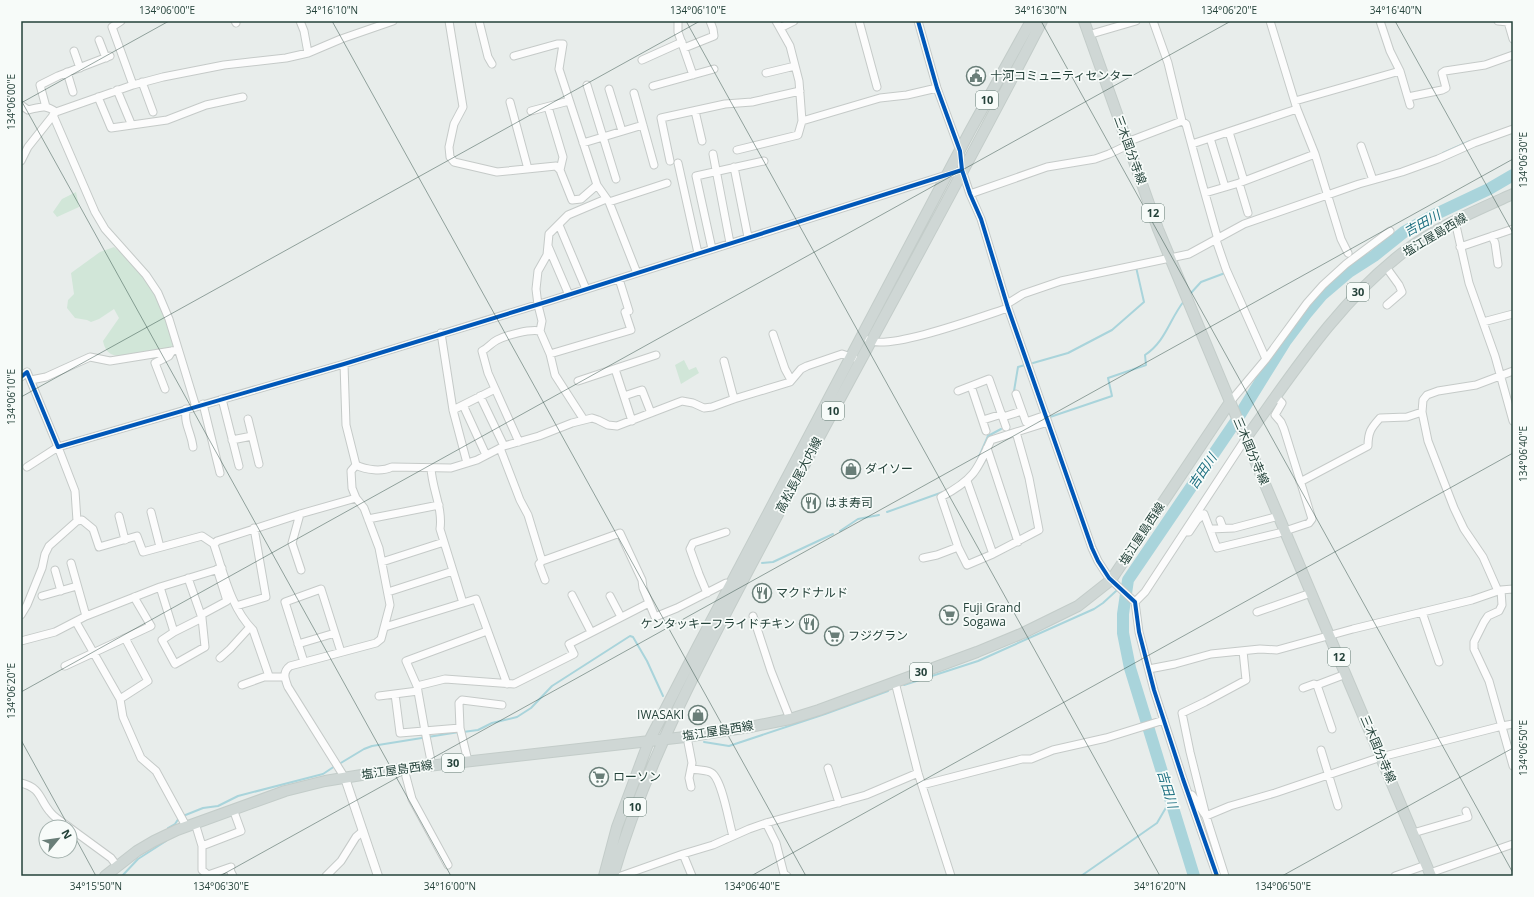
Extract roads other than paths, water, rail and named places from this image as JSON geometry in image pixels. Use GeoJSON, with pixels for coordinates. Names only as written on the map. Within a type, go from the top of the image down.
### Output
{"type":"FeatureCollection","features":[{"type":"Feature","properties":{"kind":"main road","name":"高松長尾大内線"},"geometry":{"type":"LineString","coordinates":[[613,876],[627,828],[662,740],[866,339],[948,174],[1031,21]]}},
{"type":"Feature","properties":{"kind":"main road","name":"高松長尾大内線"},"geometry":{"type":"LineString","coordinates":[[866,339],[962,170],[1042,21]]}},
{"type":"Feature","properties":{"kind":"main road","name":"三木国分寺線"},"geometry":{"type":"LineString","coordinates":[[1084,21],[1158,229],[1230,403],[1246,437],[1429,871]]}},
{"type":"Feature","properties":{"kind":"main road","name":"塩江屋島西線"},"geometry":{"type":"LineString","coordinates":[[1246,437],[1331,322],[1359,290],[1402,253],[1432,234],[1455,221],[1513,194]]}},
{"type":"Feature","properties":{"kind":"main road","name":"高松長尾大内線"},"geometry":{"type":"LineString","coordinates":[[604,876],[617,827],[649,741],[730,586],[856,358]]}},
{"type":"Feature","properties":{"kind":"main road","name":"塩江屋島西線"},"geometry":{"type":"LineString","coordinates":[[105,876],[137,851],[185,821],[233,809],[285,791],[345,778],[404,769],[686,737],[790,719],[819,710],[977,652],[1034,628],[1078,606],[1113,582],[1230,403]]}},
{"type":"Feature","properties":{"kind":"street"},"geometry":{"type":"LineString","coordinates":[[121,21],[112,27],[133,85]]}},
{"type":"Feature","properties":{"kind":"street"},"geometry":{"type":"LineString","coordinates":[[300,21],[304,30],[308,52]]}},
{"type":"Feature","properties":{"kind":"street"},"geometry":{"type":"LineString","coordinates":[[21,161],[28,147],[54,114],[98,97],[142,82],[224,65],[286,58],[308,52],[393,21]]}},
{"type":"Feature","properties":{"kind":"street"},"geometry":{"type":"LineString","coordinates":[[449,21],[464,107],[454,124],[449,147],[450,157],[454,162],[497,172],[556,166],[560,170],[572,200],[582,199],[597,185]]}},
{"type":"Feature","properties":{"kind":"street"},"geometry":{"type":"LineString","coordinates":[[479,21],[488,57],[492,64]]}},
{"type":"Feature","properties":{"kind":"street"},"geometry":{"type":"LineString","coordinates":[[678,21],[678,32],[693,75]]}},
{"type":"Feature","properties":{"kind":"street"},"geometry":{"type":"LineString","coordinates":[[642,60],[683,45],[714,36],[710,21]]}},
{"type":"Feature","properties":{"kind":"street"},"geometry":{"type":"LineString","coordinates":[[737,150],[798,135],[802,121],[799,81],[790,46],[776,21]]}},
{"type":"Feature","properties":{"kind":"street"},"geometry":{"type":"LineString","coordinates":[[780,28],[794,21]]}},
{"type":"Feature","properties":{"kind":"street"},"geometry":{"type":"LineString","coordinates":[[859,21],[877,87]]}},
{"type":"Feature","properties":{"kind":"street"},"geometry":{"type":"LineString","coordinates":[[918,21],[937,88],[960,151],[962,170],[970,194],[981,219],[1008,306],[1092,548],[1098,561],[1113,582],[1134,601],[1139,632],[1161,721],[1183,779],[1216,876]]}},
{"type":"Feature","properties":{"kind":"street"},"geometry":{"type":"LineString","coordinates":[[1088,35],[1136,21]]}},
{"type":"Feature","properties":{"kind":"street"},"geometry":{"type":"LineString","coordinates":[[1153,21],[1168,63],[1182,121],[1186,124],[1192,144],[1204,193],[1217,236],[1216,240],[1226,269],[1266,359]]}},
{"type":"Feature","properties":{"kind":"street"},"geometry":{"type":"LineString","coordinates":[[1270,21],[1296,105],[1315,154],[1341,240],[1348,253]]}},
{"type":"Feature","properties":{"kind":"street"},"geometry":{"type":"LineString","coordinates":[[1380,21],[1390,51],[1400,71],[1409,101],[1446,88],[1442,74],[1445,71],[1485,65],[1513,55]]}},
{"type":"Feature","properties":{"kind":"street"},"geometry":{"type":"LineString","coordinates":[[1498,21],[1508,22],[1513,39]]}},
{"type":"Feature","properties":{"kind":"street"},"geometry":{"type":"LineString","coordinates":[[99,40],[108,57],[67,72],[40,85],[46,107],[54,114],[95,212],[105,229],[146,275],[158,293],[169,319],[175,351],[196,407]]}},
{"type":"Feature","properties":{"kind":"street"},"geometry":{"type":"LineString","coordinates":[[514,56],[563,44],[559,69],[597,185],[608,201],[637,273]]}},
{"type":"Feature","properties":{"kind":"street"},"geometry":{"type":"LineString","coordinates":[[74,51],[80,68]]}},
{"type":"Feature","properties":{"kind":"street"},"geometry":{"type":"LineString","coordinates":[[766,73],[795,66]]}},
{"type":"Feature","properties":{"kind":"street"},"geometry":{"type":"LineString","coordinates":[[653,86],[714,69]]}},
{"type":"Feature","properties":{"kind":"street"},"geometry":{"type":"LineString","coordinates":[[1192,144],[1229,132],[1296,105],[1400,71]]}},
{"type":"Feature","properties":{"kind":"street"},"geometry":{"type":"LineString","coordinates":[[67,72],[74,92]]}},
{"type":"Feature","properties":{"kind":"street"},"geometry":{"type":"LineString","coordinates":[[142,82],[153,112]]}},
{"type":"Feature","properties":{"kind":"street"},"geometry":{"type":"LineString","coordinates":[[587,85],[616,179]]}},
{"type":"Feature","properties":{"kind":"street"},"geometry":{"type":"LineString","coordinates":[[802,121],[880,98],[907,95],[937,88]]}},
{"type":"Feature","properties":{"kind":"street"},"geometry":{"type":"LineString","coordinates":[[609,89],[622,131]]}},
{"type":"Feature","properties":{"kind":"street"},"geometry":{"type":"LineString","coordinates":[[118,90],[130,121]]}},
{"type":"Feature","properties":{"kind":"street"},"geometry":{"type":"LineString","coordinates":[[670,161],[662,118],[725,104],[752,102],[800,91]]}},
{"type":"Feature","properties":{"kind":"street"},"geometry":{"type":"LineString","coordinates":[[634,93],[654,165]]}},
{"type":"Feature","properties":{"kind":"street"},"geometry":{"type":"LineString","coordinates":[[98,97],[111,128],[167,120],[206,105],[243,97]]}},
{"type":"Feature","properties":{"kind":"street"},"geometry":{"type":"LineString","coordinates":[[531,112],[570,101]]}},
{"type":"Feature","properties":{"kind":"street"},"geometry":{"type":"LineString","coordinates":[[510,102],[528,169]]}},
{"type":"Feature","properties":{"kind":"street"},"geometry":{"type":"LineString","coordinates":[[21,105],[28,110],[46,107]]}},
{"type":"Feature","properties":{"kind":"street"},"geometry":{"type":"LineString","coordinates":[[548,107],[563,157],[560,170]]}},
{"type":"Feature","properties":{"kind":"street"},"geometry":{"type":"LineString","coordinates":[[695,110],[702,141]]}},
{"type":"Feature","properties":{"kind":"street"},"geometry":{"type":"LineString","coordinates":[[970,194],[1052,166],[1095,159],[1109,154],[1128,143],[1182,121]]}},
{"type":"Feature","properties":{"kind":"street"},"geometry":{"type":"LineString","coordinates":[[583,143],[643,124]]}},
{"type":"Feature","properties":{"kind":"street"},"geometry":{"type":"LineString","coordinates":[[866,339],[885,342],[941,331],[1008,306],[1023,294],[1061,281],[1189,254],[1244,224],[1438,159],[1474,142],[1513,128]]}},
{"type":"Feature","properties":{"kind":"street"},"geometry":{"type":"LineString","coordinates":[[1229,132],[1242,182],[1248,213]]}},
{"type":"Feature","properties":{"kind":"street"},"geometry":{"type":"LineString","coordinates":[[1210,138],[1225,187]]}},
{"type":"Feature","properties":{"kind":"street"},"geometry":{"type":"LineString","coordinates":[[1361,146],[1363,162],[1374,180]]}},
{"type":"Feature","properties":{"kind":"street"},"geometry":{"type":"LineString","coordinates":[[712,154],[730,243]]}},
{"type":"Feature","properties":{"kind":"street"},"geometry":{"type":"LineString","coordinates":[[1204,193],[1242,182],[1315,154]]}},
{"type":"Feature","properties":{"kind":"street"},"geometry":{"type":"LineString","coordinates":[[712,249],[696,176],[764,161]]}},
{"type":"Feature","properties":{"kind":"street"},"geometry":{"type":"LineString","coordinates":[[678,162],[698,253]]}},
{"type":"Feature","properties":{"kind":"street"},"geometry":{"type":"LineString","coordinates":[[734,167],[748,237]]}},
{"type":"Feature","properties":{"kind":"street"},"geometry":{"type":"LineString","coordinates":[[27,467],[58,447],[344,364],[619,279],[962,170]]}},
{"type":"Feature","properties":{"kind":"street"},"geometry":{"type":"LineString","coordinates":[[584,420],[554,375],[550,354],[540,331],[542,321],[536,289],[538,271],[546,255],[550,234],[568,215],[608,201],[667,184]]}},
{"type":"Feature","properties":{"kind":"street"},"geometry":{"type":"LineString","coordinates":[[1455,221],[1469,284],[1483,322],[1513,421]]}},
{"type":"Feature","properties":{"kind":"street"},"geometry":{"type":"LineString","coordinates":[[559,225],[586,289]]}},
{"type":"Feature","properties":{"kind":"street"},"geometry":{"type":"LineString","coordinates":[[1460,247],[1513,229]]}},
{"type":"Feature","properties":{"kind":"street"},"geometry":{"type":"LineString","coordinates":[[1230,403],[1323,285],[1346,264],[1390,231]]}},
{"type":"Feature","properties":{"kind":"street"},"geometry":{"type":"LineString","coordinates":[[1492,236],[1498,264]]}},
{"type":"Feature","properties":{"kind":"street"},"geometry":{"type":"LineString","coordinates":[[548,246],[568,295]]}},
{"type":"Feature","properties":{"kind":"street"},"geometry":{"type":"LineString","coordinates":[[1386,267],[1399,285],[1402,292],[1386,305]]}},
{"type":"Feature","properties":{"kind":"street"},"geometry":{"type":"LineString","coordinates":[[550,354],[631,330],[625,312],[630,311],[619,279]]}},
{"type":"Feature","properties":{"kind":"street"},"geometry":{"type":"LineString","coordinates":[[1483,322],[1513,314]]}},
{"type":"Feature","properties":{"kind":"street"},"geometry":{"type":"LineString","coordinates":[[520,442],[488,373],[482,351],[497,340],[533,330],[540,331]]}},
{"type":"Feature","properties":{"kind":"street"},"geometry":{"type":"LineString","coordinates":[[441,333],[453,410],[467,463]]}},
{"type":"Feature","properties":{"kind":"street"},"geometry":{"type":"LineString","coordinates":[[773,334],[784,369],[791,380]]}},
{"type":"Feature","properties":{"kind":"street"},"geometry":{"type":"LineString","coordinates":[[31,380],[46,376],[90,357],[110,360],[175,351]]}},
{"type":"Feature","properties":{"kind":"street"},"geometry":{"type":"LineString","coordinates":[[165,389],[155,363],[169,356],[175,351]]}},
{"type":"Feature","properties":{"kind":"street"},"geometry":{"type":"LineString","coordinates":[[344,364],[346,425],[356,465],[364,469],[387,469],[392,467],[451,468],[467,463],[502,447],[538,436],[572,423],[592,418],[608,425],[617,426],[682,401],[693,403],[704,408],[712,407],[790,382],[801,369],[842,354],[856,358]]}},
{"type":"Feature","properties":{"kind":"street"},"geometry":{"type":"LineString","coordinates":[[578,381],[656,355]]}},
{"type":"Feature","properties":{"kind":"street"},"geometry":{"type":"LineString","coordinates":[[724,361],[734,399]]}},
{"type":"Feature","properties":{"kind":"street"},"geometry":{"type":"LineString","coordinates":[[21,367],[23,375],[27,372],[31,380],[75,491],[77,521]]}},
{"type":"Feature","properties":{"kind":"street"},"geometry":{"type":"LineString","coordinates":[[615,369],[632,421]]}},
{"type":"Feature","properties":{"kind":"street"},"geometry":{"type":"LineString","coordinates":[[1513,371],[1476,385],[1438,391],[1427,395],[1423,400],[1422,412],[1428,441],[1454,508],[1464,529],[1483,557],[1500,590],[1502,606],[1499,611],[1488,616],[1484,622],[1474,642],[1474,649],[1489,681],[1513,766]]}},
{"type":"Feature","properties":{"kind":"street"},"geometry":{"type":"LineString","coordinates":[[958,391],[989,379],[1006,427]]}},
{"type":"Feature","properties":{"kind":"street"},"geometry":{"type":"LineString","coordinates":[[971,386],[986,431]]}},
{"type":"Feature","properties":{"kind":"street"},"geometry":{"type":"LineString","coordinates":[[453,410],[495,389]]}},
{"type":"Feature","properties":{"kind":"street"},"geometry":{"type":"LineString","coordinates":[[624,396],[642,390],[651,413]]}},
{"type":"Feature","properties":{"kind":"street"},"geometry":{"type":"LineString","coordinates":[[1016,394],[1026,422],[1047,418]]}},
{"type":"Feature","properties":{"kind":"street"},"geometry":{"type":"LineString","coordinates":[[480,396],[502,447],[520,500],[528,515],[542,561],[539,564],[546,580]]}},
{"type":"Feature","properties":{"kind":"street"},"geometry":{"type":"LineString","coordinates":[[1185,532],[1189,532],[1197,520],[1204,514],[1217,548],[1285,531],[1309,523],[1312,519],[1284,429],[1281,422],[1275,415],[1282,403],[1276,397]]}},
{"type":"Feature","properties":{"kind":"street"},"geometry":{"type":"LineString","coordinates":[[222,399],[239,466]]}},
{"type":"Feature","properties":{"kind":"street"},"geometry":{"type":"LineString","coordinates":[[203,404],[220,473]]}},
{"type":"Feature","properties":{"kind":"street"},"geometry":{"type":"LineString","coordinates":[[463,405],[486,455]]}},
{"type":"Feature","properties":{"kind":"street"},"geometry":{"type":"LineString","coordinates":[[186,410],[186,424],[191,436],[193,447]]}},
{"type":"Feature","properties":{"kind":"street"},"geometry":{"type":"LineString","coordinates":[[983,420],[1022,410]]}},
{"type":"Feature","properties":{"kind":"street"},"geometry":{"type":"LineString","coordinates":[[1300,482],[1368,446],[1368,434],[1380,418],[1407,416],[1422,412]]}},
{"type":"Feature","properties":{"kind":"street"},"geometry":{"type":"LineString","coordinates":[[1016,432],[1029,478],[1039,530],[994,554],[967,565],[958,548],[941,497],[967,481],[975,472],[991,440],[1016,432],[1047,418]]}},
{"type":"Feature","properties":{"kind":"street"},"geometry":{"type":"LineString","coordinates":[[248,419],[259,464]]}},
{"type":"Feature","properties":{"kind":"street"},"geometry":{"type":"LineString","coordinates":[[232,440],[252,436]]}},
{"type":"Feature","properties":{"kind":"street"},"geometry":{"type":"LineString","coordinates":[[1134,601],[1145,592],[1246,437]]}},
{"type":"Feature","properties":{"kind":"street"},"geometry":{"type":"LineString","coordinates":[[987,448],[1018,542]]}},
{"type":"Feature","properties":{"kind":"street"},"geometry":{"type":"LineString","coordinates":[[356,465],[351,471],[352,488],[368,518],[382,562],[390,605],[381,639],[376,643],[290,666],[286,669],[284,677],[288,687],[345,778],[378,876]]}},
{"type":"Feature","properties":{"kind":"street"},"geometry":{"type":"LineString","coordinates":[[431,468],[431,476],[439,505],[441,520],[440,529],[463,603]]}},
{"type":"Feature","properties":{"kind":"street"},"geometry":{"type":"LineString","coordinates":[[967,481],[994,554]]}},
{"type":"Feature","properties":{"kind":"street"},"geometry":{"type":"LineString","coordinates":[[214,544],[217,541],[254,528],[356,498]]}},
{"type":"Feature","properties":{"kind":"street"},"geometry":{"type":"LineString","coordinates":[[368,518],[439,505]]}},
{"type":"Feature","properties":{"kind":"street"},"geometry":{"type":"LineString","coordinates":[[151,512],[160,547]]}},
{"type":"Feature","properties":{"kind":"street"},"geometry":{"type":"LineString","coordinates":[[300,514],[292,543],[301,570]]}},
{"type":"Feature","properties":{"kind":"street"},"geometry":{"type":"LineString","coordinates":[[119,516],[125,540]]}},
{"type":"Feature","properties":{"kind":"street"},"geometry":{"type":"LineString","coordinates":[[1210,529],[1234,528],[1279,516]]}},
{"type":"Feature","properties":{"kind":"street"},"geometry":{"type":"LineString","coordinates":[[21,615],[27,605],[49,546],[77,521],[82,520],[93,529],[99,547],[138,536],[143,552],[202,536],[214,544],[227,601],[202,617],[162,640],[175,664],[205,648],[202,617],[188,578]]}},
{"type":"Feature","properties":{"kind":"street"},"geometry":{"type":"LineString","coordinates":[[1220,520],[1223,528]]}},
{"type":"Feature","properties":{"kind":"street"},"geometry":{"type":"LineString","coordinates":[[236,606],[266,597],[254,528]]}},
{"type":"Feature","properties":{"kind":"street"},"geometry":{"type":"LineString","coordinates":[[707,593],[690,549],[693,543],[726,532]]}},
{"type":"Feature","properties":{"kind":"street"},"geometry":{"type":"LineString","coordinates":[[542,561],[620,533],[642,580],[643,588],[655,617],[677,608],[726,583],[730,586]]}},
{"type":"Feature","properties":{"kind":"street"},"geometry":{"type":"LineString","coordinates":[[382,562],[444,542]]}},
{"type":"Feature","properties":{"kind":"street"},"geometry":{"type":"LineString","coordinates":[[923,558],[958,548]]}},
{"type":"Feature","properties":{"kind":"street"},"geometry":{"type":"LineString","coordinates":[[71,562],[86,616]]}},
{"type":"Feature","properties":{"kind":"street"},"geometry":{"type":"LineString","coordinates":[[219,569],[236,606],[253,630],[269,676]]}},
{"type":"Feature","properties":{"kind":"street"},"geometry":{"type":"LineString","coordinates":[[21,640],[55,632],[86,616],[160,587],[219,569]]}},
{"type":"Feature","properties":{"kind":"street"},"geometry":{"type":"LineString","coordinates":[[55,570],[61,590]]}},
{"type":"Feature","properties":{"kind":"street"},"geometry":{"type":"LineString","coordinates":[[388,592],[453,571]]}},
{"type":"Feature","properties":{"kind":"street"},"geometry":{"type":"LineString","coordinates":[[42,596],[78,586]]}},
{"type":"Feature","properties":{"kind":"street"},"geometry":{"type":"LineString","coordinates":[[160,587],[174,632]]}},
{"type":"Feature","properties":{"kind":"street"},"geometry":{"type":"LineString","coordinates":[[304,662],[285,602],[321,589],[341,652]]}},
{"type":"Feature","properties":{"kind":"street"},"geometry":{"type":"LineString","coordinates":[[1149,669],[1175,664],[1211,654],[1260,649],[1277,650],[1472,600],[1500,590],[1513,590]]}},
{"type":"Feature","properties":{"kind":"street"},"geometry":{"type":"LineString","coordinates":[[1257,612],[1311,593]]}},
{"type":"Feature","properties":{"kind":"street"},"geometry":{"type":"LineString","coordinates":[[572,595],[592,632]]}},
{"type":"Feature","properties":{"kind":"street"},"geometry":{"type":"LineString","coordinates":[[610,596],[621,617]]}},
{"type":"Feature","properties":{"kind":"street"},"geometry":{"type":"LineString","coordinates":[[65,666],[151,626],[134,597]]}},
{"type":"Feature","properties":{"kind":"street"},"geometry":{"type":"LineString","coordinates":[[384,627],[476,599],[507,684]]}},
{"type":"Feature","properties":{"kind":"street"},"geometry":{"type":"LineString","coordinates":[[379,696],[418,689],[446,679],[514,684],[574,654],[569,644],[649,602]]}},
{"type":"Feature","properties":{"kind":"street"},"geometry":{"type":"LineString","coordinates":[[1422,612],[1439,662]]}},
{"type":"Feature","properties":{"kind":"street"},"geometry":{"type":"LineString","coordinates":[[753,616],[771,671],[790,719]]}},
{"type":"Feature","properties":{"kind":"street"},"geometry":{"type":"LineString","coordinates":[[76,622],[120,699],[123,717],[141,758],[156,771],[185,821],[202,846],[202,870],[208,875],[213,875],[230,867],[233,876]]}},
{"type":"Feature","properties":{"kind":"street"},"geometry":{"type":"LineString","coordinates":[[220,658],[250,627]]}},
{"type":"Feature","properties":{"kind":"street"},"geometry":{"type":"LineString","coordinates":[[432,766],[425,735],[418,689],[406,661],[488,631]]}},
{"type":"Feature","properties":{"kind":"street"},"geometry":{"type":"LineString","coordinates":[[298,644],[335,633]]}},
{"type":"Feature","properties":{"kind":"street"},"geometry":{"type":"LineString","coordinates":[[120,699],[148,681],[125,638]]}},
{"type":"Feature","properties":{"kind":"street"},"geometry":{"type":"LineString","coordinates":[[1225,876],[1206,816],[1182,713],[1246,680],[1243,651]]}},
{"type":"Feature","properties":{"kind":"street"},"geometry":{"type":"LineString","coordinates":[[1303,688],[1314,684],[1317,685],[1346,674]]}},
{"type":"Feature","properties":{"kind":"street"},"geometry":{"type":"LineString","coordinates":[[242,685],[269,676],[284,677]]}},
{"type":"Feature","properties":{"kind":"street"},"geometry":{"type":"LineString","coordinates":[[895,682],[918,773],[951,876]]}},
{"type":"Feature","properties":{"kind":"street"},"geometry":{"type":"LineString","coordinates":[[1317,685],[1332,729]]}},
{"type":"Feature","properties":{"kind":"street"},"geometry":{"type":"LineString","coordinates":[[395,694],[400,733],[425,735],[461,731]]}},
{"type":"Feature","properties":{"kind":"street"},"geometry":{"type":"LineString","coordinates":[[468,761],[461,731],[459,703],[462,700],[502,705]]}},
{"type":"Feature","properties":{"kind":"street"},"geometry":{"type":"LineString","coordinates":[[922,785],[1022,759],[1031,759],[1053,750],[1106,738],[1161,721]]}},
{"type":"Feature","properties":{"kind":"street"},"geometry":{"type":"LineString","coordinates":[[1206,816],[1230,806],[1381,757],[1513,724]]}},
{"type":"Feature","properties":{"kind":"street"},"geometry":{"type":"LineString","coordinates":[[686,737],[692,763],[689,778],[691,787]]}},
{"type":"Feature","properties":{"kind":"street"},"geometry":{"type":"LineString","coordinates":[[1321,750],[1327,775],[1338,806]]}},
{"type":"Feature","properties":{"kind":"street"},"geometry":{"type":"LineString","coordinates":[[828,768],[839,803]]}},
{"type":"Feature","properties":{"kind":"street"},"geometry":{"type":"LineString","coordinates":[[404,769],[412,800],[448,865]]}},
{"type":"Feature","properties":{"kind":"street"},"geometry":{"type":"LineString","coordinates":[[692,769],[711,772],[715,775],[720,785],[733,836]]}},
{"type":"Feature","properties":{"kind":"street"},"geometry":{"type":"LineString","coordinates":[[621,876],[713,845],[766,823],[866,794],[918,773]]}},
{"type":"Feature","properties":{"kind":"street"},"geometry":{"type":"LineString","coordinates":[[1183,779],[1206,816]]}},
{"type":"Feature","properties":{"kind":"street"},"geometry":{"type":"LineString","coordinates":[[21,784],[31,786],[52,814],[59,819]]}},
{"type":"Feature","properties":{"kind":"street"},"geometry":{"type":"LineString","coordinates":[[202,846],[241,831],[233,809]]}},
{"type":"Feature","properties":{"kind":"street"},"geometry":{"type":"LineString","coordinates":[[1413,833],[1468,817],[1466,810]]}},
{"type":"Feature","properties":{"kind":"street"},"geometry":{"type":"LineString","coordinates":[[766,823],[776,843],[784,874],[787,876]]}},
{"type":"Feature","properties":{"kind":"street"},"geometry":{"type":"LineString","coordinates":[[326,876],[341,861],[356,837],[363,831]]}},
{"type":"Feature","properties":{"kind":"street"},"geometry":{"type":"LineString","coordinates":[[78,833],[111,858],[117,866]]}},
{"type":"Feature","properties":{"kind":"street"},"geometry":{"type":"LineString","coordinates":[[1395,876],[1429,871],[1513,844]]}},
{"type":"Feature","properties":{"kind":"street"},"geometry":{"type":"LineString","coordinates":[[684,854],[692,876]]}},
{"type":"Feature","properties":{"kind":"waterway"},"geometry":{"type":"LineString","coordinates":[[1443,153],[1470,141]]}},
{"type":"Feature","properties":{"kind":"waterway","name":"吉田川"},"geometry":{"type":"LineString","coordinates":[[1194,876],[1130,668],[1123,633],[1123,614],[1128,580],[1236,421],[1285,342],[1322,295],[1349,272],[1374,256],[1404,232],[1434,215],[1489,189],[1513,175]]}},
{"type":"Feature","properties":{"kind":"waterway"},"geometry":{"type":"LineString","coordinates":[[1033,363],[1068,353],[1112,330],[1144,302],[1136,267]]}},
{"type":"Feature","properties":{"kind":"waterway"},"geometry":{"type":"LineString","coordinates":[[1190,294],[1201,282],[1225,273]]}},
{"type":"Feature","properties":{"kind":"waterway"},"geometry":{"type":"LineString","coordinates":[[1050,419],[1050,417],[1112,396],[1108,378],[1146,365],[1145,355],[1163,337],[1184,301]]}},
{"type":"Feature","properties":{"kind":"waterway"},"geometry":{"type":"LineString","coordinates":[[1014,391],[1018,367],[1025,365]]}},
{"type":"Feature","properties":{"kind":"waterway"},"geometry":{"type":"LineString","coordinates":[[978,459],[988,436],[1001,429]]}},
{"type":"Feature","properties":{"kind":"waterway"},"geometry":{"type":"LineString","coordinates":[[887,512],[943,492]]}},
{"type":"Feature","properties":{"kind":"waterway"},"geometry":{"type":"LineString","coordinates":[[840,531],[858,519],[879,515]]}},
{"type":"Feature","properties":{"kind":"waterway"},"geometry":{"type":"LineString","coordinates":[[762,563],[773,562],[833,534]]}},
{"type":"Feature","properties":{"kind":"waterway"},"geometry":{"type":"LineString","coordinates":[[904,685],[978,661],[1094,609],[1103,603],[1128,580]]}},
{"type":"Feature","properties":{"kind":"waterway"},"geometry":{"type":"LineString","coordinates":[[463,732],[478,730],[492,723],[517,717],[531,708],[552,686],[630,636],[633,637],[647,661],[663,696]]}},
{"type":"Feature","properties":{"kind":"waterway"},"geometry":{"type":"LineString","coordinates":[[704,742],[729,746],[888,691]]}},
{"type":"Feature","properties":{"kind":"waterway"},"geometry":{"type":"LineString","coordinates":[[339,764],[372,746],[459,732]]}},
{"type":"Feature","properties":{"kind":"waterway"},"geometry":{"type":"LineString","coordinates":[[183,816],[203,808],[218,806],[238,796],[323,774],[335,766]]}},
{"type":"Feature","properties":{"kind":"waterway"},"geometry":{"type":"LineString","coordinates":[[1081,876],[1157,823],[1171,799]]}},
{"type":"Feature","properties":{"kind":"waterway"},"geometry":{"type":"LineString","coordinates":[[168,828],[175,824],[179,818]]}},
{"type":"Feature","properties":{"kind":"waterway"},"geometry":{"type":"LineString","coordinates":[[122,876],[138,859],[166,841]]}},
{"type":"Feature","properties":{"kind":"place","name":"十河コミュニティセンター"},"geometry":{"type":"Point","coordinates":[976,76]}},
{"type":"Feature","properties":{"kind":"place","name":"ダイソー"},"geometry":{"type":"Point","coordinates":[851,469]}},
{"type":"Feature","properties":{"kind":"place","name":"はま寿司"},"geometry":{"type":"Point","coordinates":[811,503]}},
{"type":"Feature","properties":{"kind":"place","name":"マクドナルド"},"geometry":{"type":"Point","coordinates":[762,593]}},
{"type":"Feature","properties":{"kind":"place","name":"Fuji Grand Sogawa"},"geometry":{"type":"Point","coordinates":[949,615]}},
{"type":"Feature","properties":{"kind":"place","name":"ケンタッキーフライドチキン"},"geometry":{"type":"Point","coordinates":[809,624]}},
{"type":"Feature","properties":{"kind":"place","name":"フジグラン"},"geometry":{"type":"Point","coordinates":[834,636]}},
{"type":"Feature","properties":{"kind":"place","name":"IWASAKI"},"geometry":{"type":"Point","coordinates":[698,715]}},
{"type":"Feature","properties":{"kind":"place","name":"ローソン"},"geometry":{"type":"Point","coordinates":[599,777]}}]}
